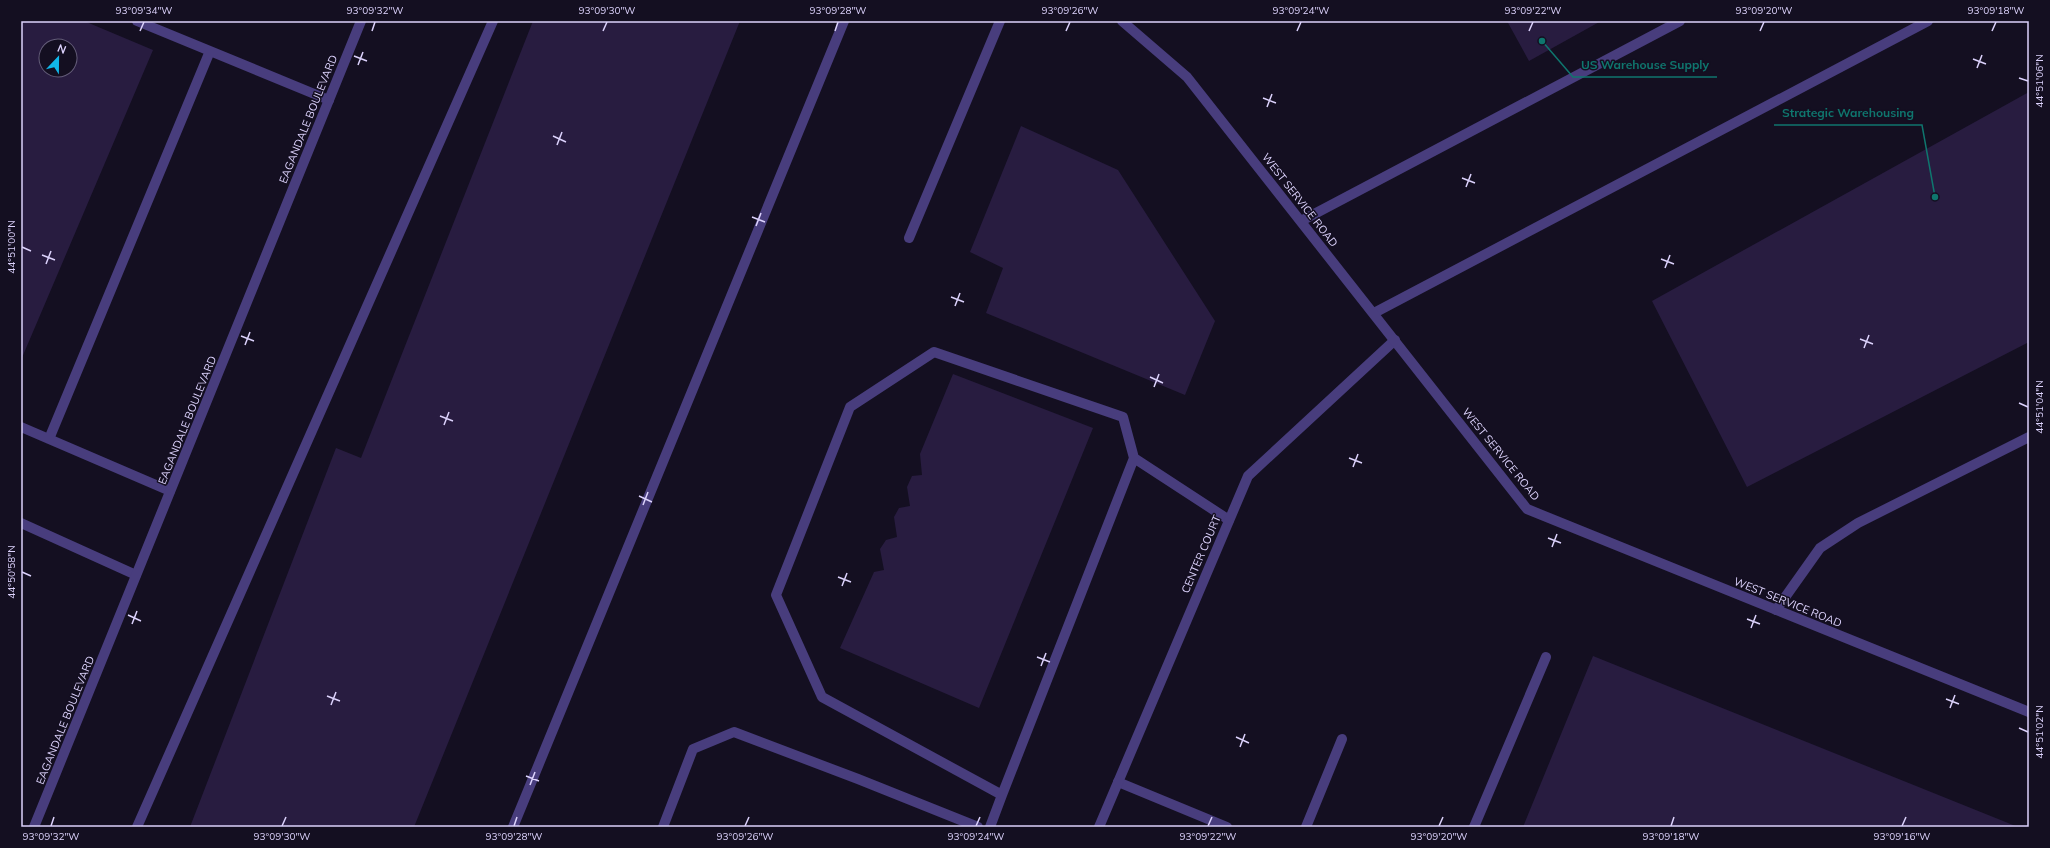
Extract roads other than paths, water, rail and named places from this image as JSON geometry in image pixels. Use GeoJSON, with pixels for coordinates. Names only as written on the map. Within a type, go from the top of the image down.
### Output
{"type":"FeatureCollection","features":[{"type":"Feature","properties":{"kind":"street"},"geometry":{"type":"LineString","coordinates":[[137,21],[329,100]]}},
{"type":"Feature","properties":{"kind":"street","name":"EAGANDALE BOULEVARD"},"geometry":{"type":"LineString","coordinates":[[34,827],[361,21]]}},
{"type":"Feature","properties":{"kind":"street"},"geometry":{"type":"LineString","coordinates":[[138,827],[493,21]]}},
{"type":"Feature","properties":{"kind":"street"},"geometry":{"type":"LineString","coordinates":[[513,827],[844,21]]}},
{"type":"Feature","properties":{"kind":"street"},"geometry":{"type":"LineString","coordinates":[[909,238],[1000,21]]}},
{"type":"Feature","properties":{"kind":"street","name":"WEST SERVICE ROAD"},"geometry":{"type":"LineString","coordinates":[[1122,21],[1187,77],[1527,509],[2029,712]]}},
{"type":"Feature","properties":{"kind":"street"},"geometry":{"type":"LineString","coordinates":[[1301,221],[1680,21]]}},
{"type":"Feature","properties":{"kind":"street"},"geometry":{"type":"LineString","coordinates":[[1374,313],[1928,21]]}},
{"type":"Feature","properties":{"kind":"street"},"geometry":{"type":"LineString","coordinates":[[48,439],[210,51]]}},
{"type":"Feature","properties":{"kind":"street","name":"CENTER COURT"},"geometry":{"type":"LineString","coordinates":[[1099,827],[1248,476],[1395,340]]}},
{"type":"Feature","properties":{"kind":"street"},"geometry":{"type":"LineString","coordinates":[[990,827],[1134,458],[1123,417],[934,352],[850,407],[776,595],[822,697],[1002,795]]}},
{"type":"Feature","properties":{"kind":"street"},"geometry":{"type":"LineString","coordinates":[[21,427],[170,491]]}},
{"type":"Feature","properties":{"kind":"street"},"geometry":{"type":"LineString","coordinates":[[1776,610],[1820,548],[1858,523],[2029,437]]}},
{"type":"Feature","properties":{"kind":"street"},"geometry":{"type":"LineString","coordinates":[[1134,458],[1229,520]]}},
{"type":"Feature","properties":{"kind":"street"},"geometry":{"type":"LineString","coordinates":[[21,524],[136,575]]}},
{"type":"Feature","properties":{"kind":"street"},"geometry":{"type":"LineString","coordinates":[[1474,827],[1546,657]]}},
{"type":"Feature","properties":{"kind":"street"},"geometry":{"type":"LineString","coordinates":[[663,827],[693,749],[734,732],[978,827]]}},
{"type":"Feature","properties":{"kind":"street"},"geometry":{"type":"LineString","coordinates":[[1306,827],[1342,739]]}},
{"type":"Feature","properties":{"kind":"street"},"geometry":{"type":"LineString","coordinates":[[1118,782],[1227,827]]}},
{"type":"Feature","properties":{"kind":"place","name":"US Warehouse Supply"},"geometry":{"type":"Point","coordinates":[1542,41]}},
{"type":"Feature","properties":{"kind":"place","name":"Strategic Warehousing"},"geometry":{"type":"Point","coordinates":[1935,197]}}]}
